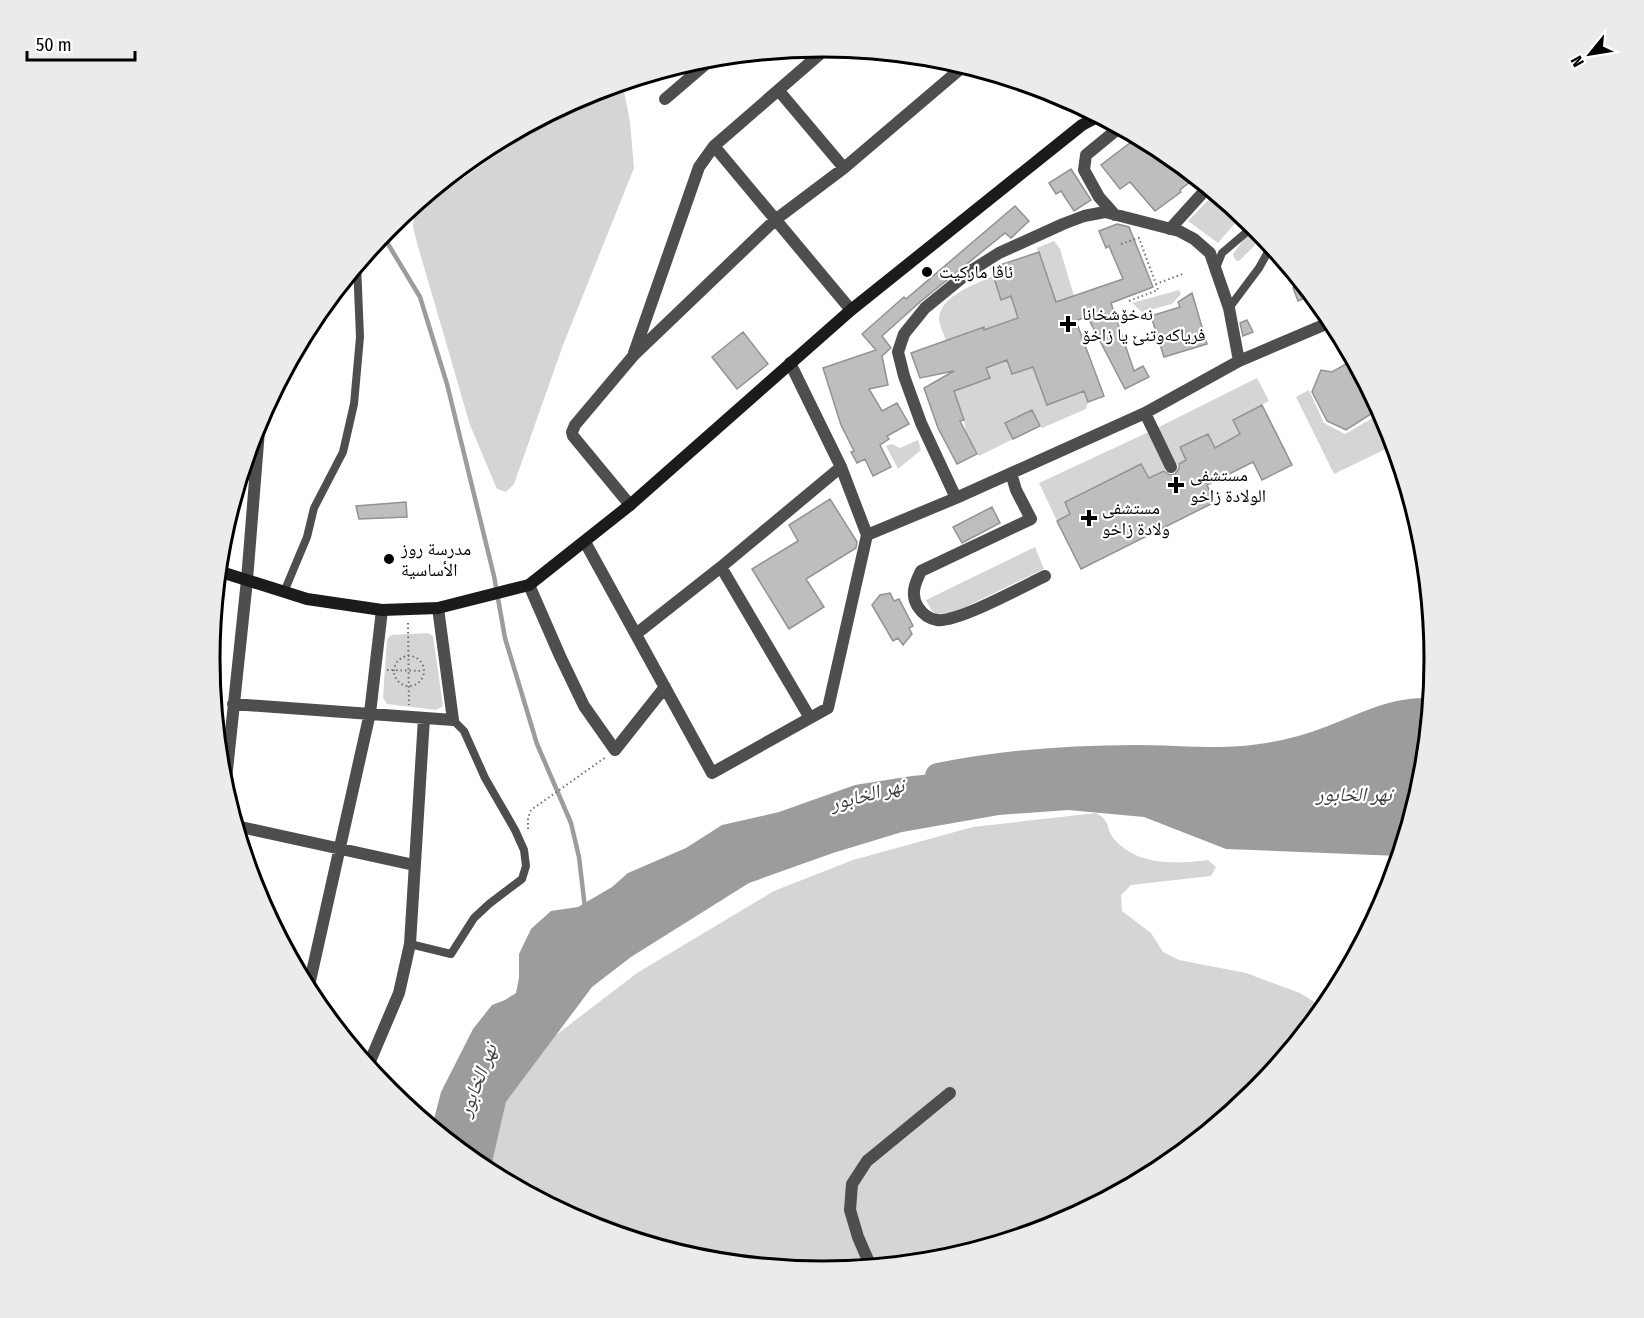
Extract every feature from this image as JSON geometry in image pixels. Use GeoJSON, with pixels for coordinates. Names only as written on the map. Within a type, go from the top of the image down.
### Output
{"type":"FeatureCollection","features":[{"type":"Feature","properties":{"kind":"street"},"geometry":{"type":"LineString","coordinates":[[634,356],[699,167],[714,146],[817,57]]}},
{"type":"Feature","properties":{"kind":"street"},"geometry":{"type":"LineString","coordinates":[[664,99],[698,71]]}},
{"type":"Feature","properties":{"kind":"street"},"geometry":{"type":"LineString","coordinates":[[630,504],[572,432],[575,425],[634,356],[775,220],[844,168],[956,73]]}},
{"type":"Feature","properties":{"kind":"street"},"geometry":{"type":"LineString","coordinates":[[779,91],[844,168]]}},
{"type":"Feature","properties":{"kind":"street"},"geometry":{"type":"LineString","coordinates":[[1082,125],[1086,118]]}},
{"type":"Feature","properties":{"kind":"street"},"geometry":{"type":"LineString","coordinates":[[226,574],[307,599],[382,610],[445,607],[529,585],[630,504],[851,310],[1091,120]]}},
{"type":"Feature","properties":{"kind":"street"},"geometry":{"type":"LineString","coordinates":[[1113,133],[1086,155],[1084,170],[1099,197],[1115,215]]}},
{"type":"Feature","properties":{"kind":"street"},"geometry":{"type":"LineString","coordinates":[[714,146],[851,310]]}},
{"type":"Feature","properties":{"kind":"street"},"geometry":{"type":"LineString","coordinates":[[1170,228],[1203,193]]}},
{"type":"Feature","properties":{"kind":"street"},"geometry":{"type":"LineString","coordinates":[[956,498],[921,423],[898,352],[904,334],[925,308],[985,261],[1030,238],[1084,216],[1105,212],[1170,228],[1194,238],[1210,253],[1216,268],[1229,308],[1239,361]]}},
{"type":"Feature","properties":{"kind":"street"},"geometry":{"type":"LineString","coordinates":[[867,535],[956,498],[1145,412],[1239,361],[1323,325]]}},
{"type":"Feature","properties":{"kind":"street"},"geometry":{"type":"LineString","coordinates":[[585,542],[712,772],[828,708],[867,535],[841,467],[790,363]]}},
{"type":"Feature","properties":{"kind":"street"},"geometry":{"type":"LineString","coordinates":[[1145,412],[1171,467]]}},
{"type":"Feature","properties":{"kind":"street"},"geometry":{"type":"LineString","coordinates":[[228,755],[247,580],[257,451]]}},
{"type":"Feature","properties":{"kind":"street"},"geometry":{"type":"LineString","coordinates":[[636,634],[841,467]]}},
{"type":"Feature","properties":{"kind":"street"},"geometry":{"type":"LineString","coordinates":[[1011,473],[1016,490],[1031,519],[921,572],[914,587],[915,602],[922,613],[937,620],[954,618],[1045,576]]}},
{"type":"Feature","properties":{"kind":"street"},"geometry":{"type":"LineString","coordinates":[[721,567],[810,718]]}},
{"type":"Feature","properties":{"kind":"street"},"geometry":{"type":"LineString","coordinates":[[529,585],[584,706],[615,750],[665,687]]}},
{"type":"Feature","properties":{"kind":"street"},"geometry":{"type":"LineString","coordinates":[[233,704],[453,720],[445,607]]}},
{"type":"Feature","properties":{"kind":"street"},"geometry":{"type":"LineString","coordinates":[[311,977],[370,713],[382,610]]}},
{"type":"Feature","properties":{"kind":"street"},"geometry":{"type":"LineString","coordinates":[[369,1056],[399,993],[410,944],[424,718]]}},
{"type":"Feature","properties":{"kind":"street"},"geometry":{"type":"LineString","coordinates":[[245,828],[414,865]]}},
{"type":"Feature","properties":{"kind":"street"},"geometry":{"type":"LineString","coordinates":[[868,1259],[849,1210],[852,1184],[867,1161],[950,1093]]}},
{"type":"Feature","properties":{"kind":"lane"},"geometry":{"type":"LineString","coordinates":[[1216,268],[1222,253],[1247,232]]}},
{"type":"Feature","properties":{"kind":"lane"},"geometry":{"type":"LineString","coordinates":[[1229,308],[1267,253]]}},
{"type":"Feature","properties":{"kind":"lane"},"geometry":{"type":"LineString","coordinates":[[284,592],[307,537],[314,508],[343,452],[354,404],[360,337],[358,276]]}},
{"type":"Feature","properties":{"kind":"lane"},"geometry":{"type":"LineString","coordinates":[[410,944],[451,954],[474,918],[522,879],[526,866],[524,850],[514,830],[485,778],[464,731],[453,720]]}},
{"type":"Feature","properties":{"kind":"path"},"geometry":{"type":"LineString","coordinates":[[1121,244],[1139,238],[1158,290],[1129,301]]}},
{"type":"Feature","properties":{"kind":"path"},"geometry":{"type":"LineString","coordinates":[[1156,284],[1185,273]]}},
{"type":"Feature","properties":{"kind":"path"},"geometry":{"type":"LineString","coordinates":[[408,610],[409,717]]}},
{"type":"Feature","properties":{"kind":"path"},"geometry":{"type":"LineString","coordinates":[[409,655],[418,658],[425,671],[418,683],[409,686],[397,680],[394,670],[397,662],[409,655]]}},
{"type":"Feature","properties":{"kind":"path"},"geometry":{"type":"LineString","coordinates":[[375,670],[425,671]]}},
{"type":"Feature","properties":{"kind":"path"},"geometry":{"type":"LineString","coordinates":[[531,810],[592,766]]}},
{"type":"Feature","properties":{"kind":"shaded area"},"geometry":{"type":"Polygon","coordinates":[[[624,91],[630,122],[634,168],[563,345],[514,484],[506,492],[497,489],[470,425],[413,227],[414,216],[433,199],[521,138],[556,119],[624,91]]]}},
{"type":"Feature","properties":{"kind":"shaded area"},"geometry":{"type":"Polygon","coordinates":[[[1210,198],[1236,222],[1218,243],[1188,221],[1210,198]]]}},
{"type":"Feature","properties":{"kind":"shaded area"},"geometry":{"type":"Polygon","coordinates":[[[1247,235],[1255,241],[1255,245],[1239,261],[1235,260],[1233,254],[1247,235]]]}},
{"type":"Feature","properties":{"kind":"shaded area"},"geometry":{"type":"Polygon","coordinates":[[[1054,241],[1060,249],[1074,296],[1056,302],[1037,248],[1054,241]]]}},
{"type":"Feature","properties":{"kind":"shaded area"},"geometry":{"type":"Polygon","coordinates":[[[993,276],[1001,299],[1011,296],[1015,307],[1030,314],[994,326],[988,340],[984,328],[946,341],[939,318],[946,303],[960,291],[993,276]]]}},
{"type":"Feature","properties":{"kind":"shaded area"},"geometry":{"type":"Polygon","coordinates":[[[1179,290],[1181,294],[1172,304],[1142,312],[1132,303],[1179,290]]]}},
{"type":"Feature","properties":{"kind":"shaded area"},"geometry":{"type":"Polygon","coordinates":[[[1007,360],[1012,374],[1041,364],[1039,384],[1047,405],[1084,391],[1088,402],[1086,409],[1042,428],[1032,410],[1006,423],[1013,439],[979,456],[966,433],[954,391],[990,378],[986,368],[1007,360]]]}},
{"type":"Feature","properties":{"kind":"shaded area"},"geometry":{"type":"Polygon","coordinates":[[[1257,378],[1269,401],[1233,420],[1240,434],[1215,448],[1208,434],[1181,446],[1186,460],[1148,478],[1141,464],[1065,502],[1070,514],[1057,521],[1039,483],[1257,378]]]}},
{"type":"Feature","properties":{"kind":"shaded area"},"geometry":{"type":"Polygon","coordinates":[[[1309,390],[1324,423],[1345,434],[1373,418],[1386,449],[1334,474],[1296,397],[1309,390]]]}},
{"type":"Feature","properties":{"kind":"shaded area"},"geometry":{"type":"Polygon","coordinates":[[[918,440],[921,450],[898,469],[886,446],[892,444],[900,448],[918,440]]]}},
{"type":"Feature","properties":{"kind":"shaded area"},"geometry":{"type":"Polygon","coordinates":[[[1035,547],[1044,569],[953,613],[937,614],[932,611],[926,600],[1035,547]]]}},
{"type":"Feature","properties":{"kind":"shaded area"},"geometry":{"type":"Polygon","coordinates":[[[427,633],[433,636],[443,706],[436,710],[387,704],[383,698],[387,640],[391,635],[427,633]]]}},
{"type":"Feature","properties":{"kind":"shaded area"},"geometry":{"type":"Polygon","coordinates":[[[1096,813],[1106,822],[1114,839],[1124,848],[1145,859],[1170,862],[1208,860],[1216,867],[1211,876],[1131,885],[1121,895],[1122,911],[1151,933],[1163,952],[1179,960],[1246,973],[1300,993],[1316,1003],[1275,1056],[1248,1085],[1219,1112],[1156,1160],[1088,1199],[1052,1215],[1016,1229],[939,1249],[901,1256],[822,1261],[743,1256],[705,1249],[628,1229],[592,1215],[556,1199],[492,1163],[506,1102],[556,1035],[637,973],[774,891],[853,860],[973,827],[1096,813]]]}},
{"type":"Feature","properties":{"kind":"water","name":"نهر الخابور"},"geometry":{"type":"Polygon","coordinates":[[[1405,714],[1421,717],[1412,776],[1391,856],[1226,849],[1144,817],[1068,810],[999,815],[902,832],[833,853],[749,883],[631,957],[592,987],[506,1102],[492,1163],[434,1119],[441,1092],[473,1029],[492,1005],[516,993],[519,978],[519,954],[531,929],[551,911],[578,907],[612,887],[628,873],[686,848],[722,825],[779,812],[855,785],[912,776],[1013,766],[1102,767],[1208,762],[1288,752],[1405,714]]]}},
{"type":"Feature","properties":{"kind":"building"},"geometry":{"type":"Polygon","coordinates":[[[1131,143],[1190,182],[1180,190],[1181,192],[1155,211],[1130,182],[1120,189],[1101,165],[1131,143]]]}},
{"type":"Feature","properties":{"kind":"building"},"geometry":{"type":"Polygon","coordinates":[[[1071,169],[1091,200],[1074,211],[1061,191],[1056,194],[1049,183],[1071,169]]]}},
{"type":"Feature","properties":{"kind":"building"},"geometry":{"type":"Polygon","coordinates":[[[1015,206],[1029,221],[1011,238],[1005,233],[882,336],[891,348],[882,356],[888,385],[869,389],[882,411],[897,403],[909,424],[887,436],[889,439],[880,445],[891,467],[873,476],[865,459],[857,463],[851,452],[854,451],[841,425],[823,368],[876,350],[862,334],[1015,206]]]}},
{"type":"Feature","properties":{"kind":"building"},"geometry":{"type":"Polygon","coordinates":[[[1117,224],[1129,227],[1153,287],[1111,303],[1134,371],[1143,366],[1149,377],[1125,389],[1087,316],[1076,321],[1104,396],[1088,402],[1084,391],[1047,405],[1033,367],[1012,374],[1007,360],[986,368],[990,378],[954,391],[964,420],[960,421],[977,454],[957,464],[938,428],[924,388],[954,371],[920,378],[911,353],[984,327],[984,330],[1018,318],[1011,296],[1001,300],[991,268],[1039,252],[1056,302],[1123,279],[1109,246],[1106,248],[1099,231],[1117,224]]]}},
{"type":"Feature","properties":{"kind":"building"},"geometry":{"type":"Polygon","coordinates":[[[1295,287],[1304,298],[1298,301],[1293,288],[1295,287]]]}},
{"type":"Feature","properties":{"kind":"building"},"geometry":{"type":"Polygon","coordinates":[[[1192,293],[1207,344],[1164,357],[1151,316],[1180,307],[1178,302],[1192,293]]]}},
{"type":"Feature","properties":{"kind":"building"},"geometry":{"type":"Polygon","coordinates":[[[1247,320],[1253,332],[1243,336],[1240,323],[1247,320]]]}},
{"type":"Feature","properties":{"kind":"building"},"geometry":{"type":"Polygon","coordinates":[[[743,332],[768,364],[737,389],[712,357],[743,332]]]}},
{"type":"Feature","properties":{"kind":"building"},"geometry":{"type":"Polygon","coordinates":[[[1346,364],[1371,414],[1346,430],[1327,421],[1312,392],[1321,370],[1332,372],[1346,364]]]}},
{"type":"Feature","properties":{"kind":"building"},"geometry":{"type":"Polygon","coordinates":[[[1262,405],[1292,465],[1262,480],[1253,462],[1207,485],[1215,502],[1081,569],[1057,521],[1070,514],[1065,502],[1141,464],[1149,478],[1164,471],[1170,475],[1175,474],[1179,464],[1186,460],[1180,447],[1208,434],[1215,448],[1240,434],[1233,420],[1262,405]]]}},
{"type":"Feature","properties":{"kind":"building"},"geometry":{"type":"Polygon","coordinates":[[[1032,410],[1040,426],[1013,439],[1005,423],[1032,410]]]}},
{"type":"Feature","properties":{"kind":"building"},"geometry":{"type":"Polygon","coordinates":[[[830,499],[857,542],[856,548],[806,579],[824,607],[789,629],[752,569],[798,541],[789,525],[830,499]]]}},
{"type":"Feature","properties":{"kind":"building"},"geometry":{"type":"Polygon","coordinates":[[[406,502],[407,517],[359,519],[356,506],[406,502]]]}},
{"type":"Feature","properties":{"kind":"building"},"geometry":{"type":"Polygon","coordinates":[[[992,507],[1000,523],[962,543],[953,527],[992,507]]]}},
{"type":"Feature","properties":{"kind":"building"},"geometry":{"type":"Polygon","coordinates":[[[890,593],[894,601],[899,599],[913,626],[909,628],[912,634],[903,645],[898,638],[893,641],[872,605],[880,595],[890,593]]]}},
{"type":"Feature","properties":{"kind":"waterway"},"geometry":{"type":"LineString","coordinates":[[387,243],[420,297],[447,384],[494,576],[505,638],[537,744],[571,823],[579,857],[585,908]]}},
{"type":"Feature","properties":{"kind":"waterway","name":"نهر الخابور"},"geometry":{"type":"LineString","coordinates":[[938,776],[1062,760],[1137,758],[1213,760],[1259,757],[1313,745],[1390,716],[1422,711]]}},
{"type":"Feature","properties":{"kind":"place","name":"ئاڤا ماركيت"},"geometry":{"type":"Point","coordinates":[927,272]}},
{"type":"Feature","properties":{"kind":"place","name":"نه‌خۆشخانا فرياكه‌وتنێ يا زاخۆ"},"geometry":{"type":"Point","coordinates":[1068,324]}},
{"type":"Feature","properties":{"kind":"place","name":"مستشفى الولادة زاخو"},"geometry":{"type":"Point","coordinates":[1176,485]}},
{"type":"Feature","properties":{"kind":"place","name":"مستشفى ولادة زاخو"},"geometry":{"type":"Point","coordinates":[1089,518]}},
{"type":"Feature","properties":{"kind":"place","name":"مدرسة روز الأساسية"},"geometry":{"type":"Point","coordinates":[389,559]}}]}
